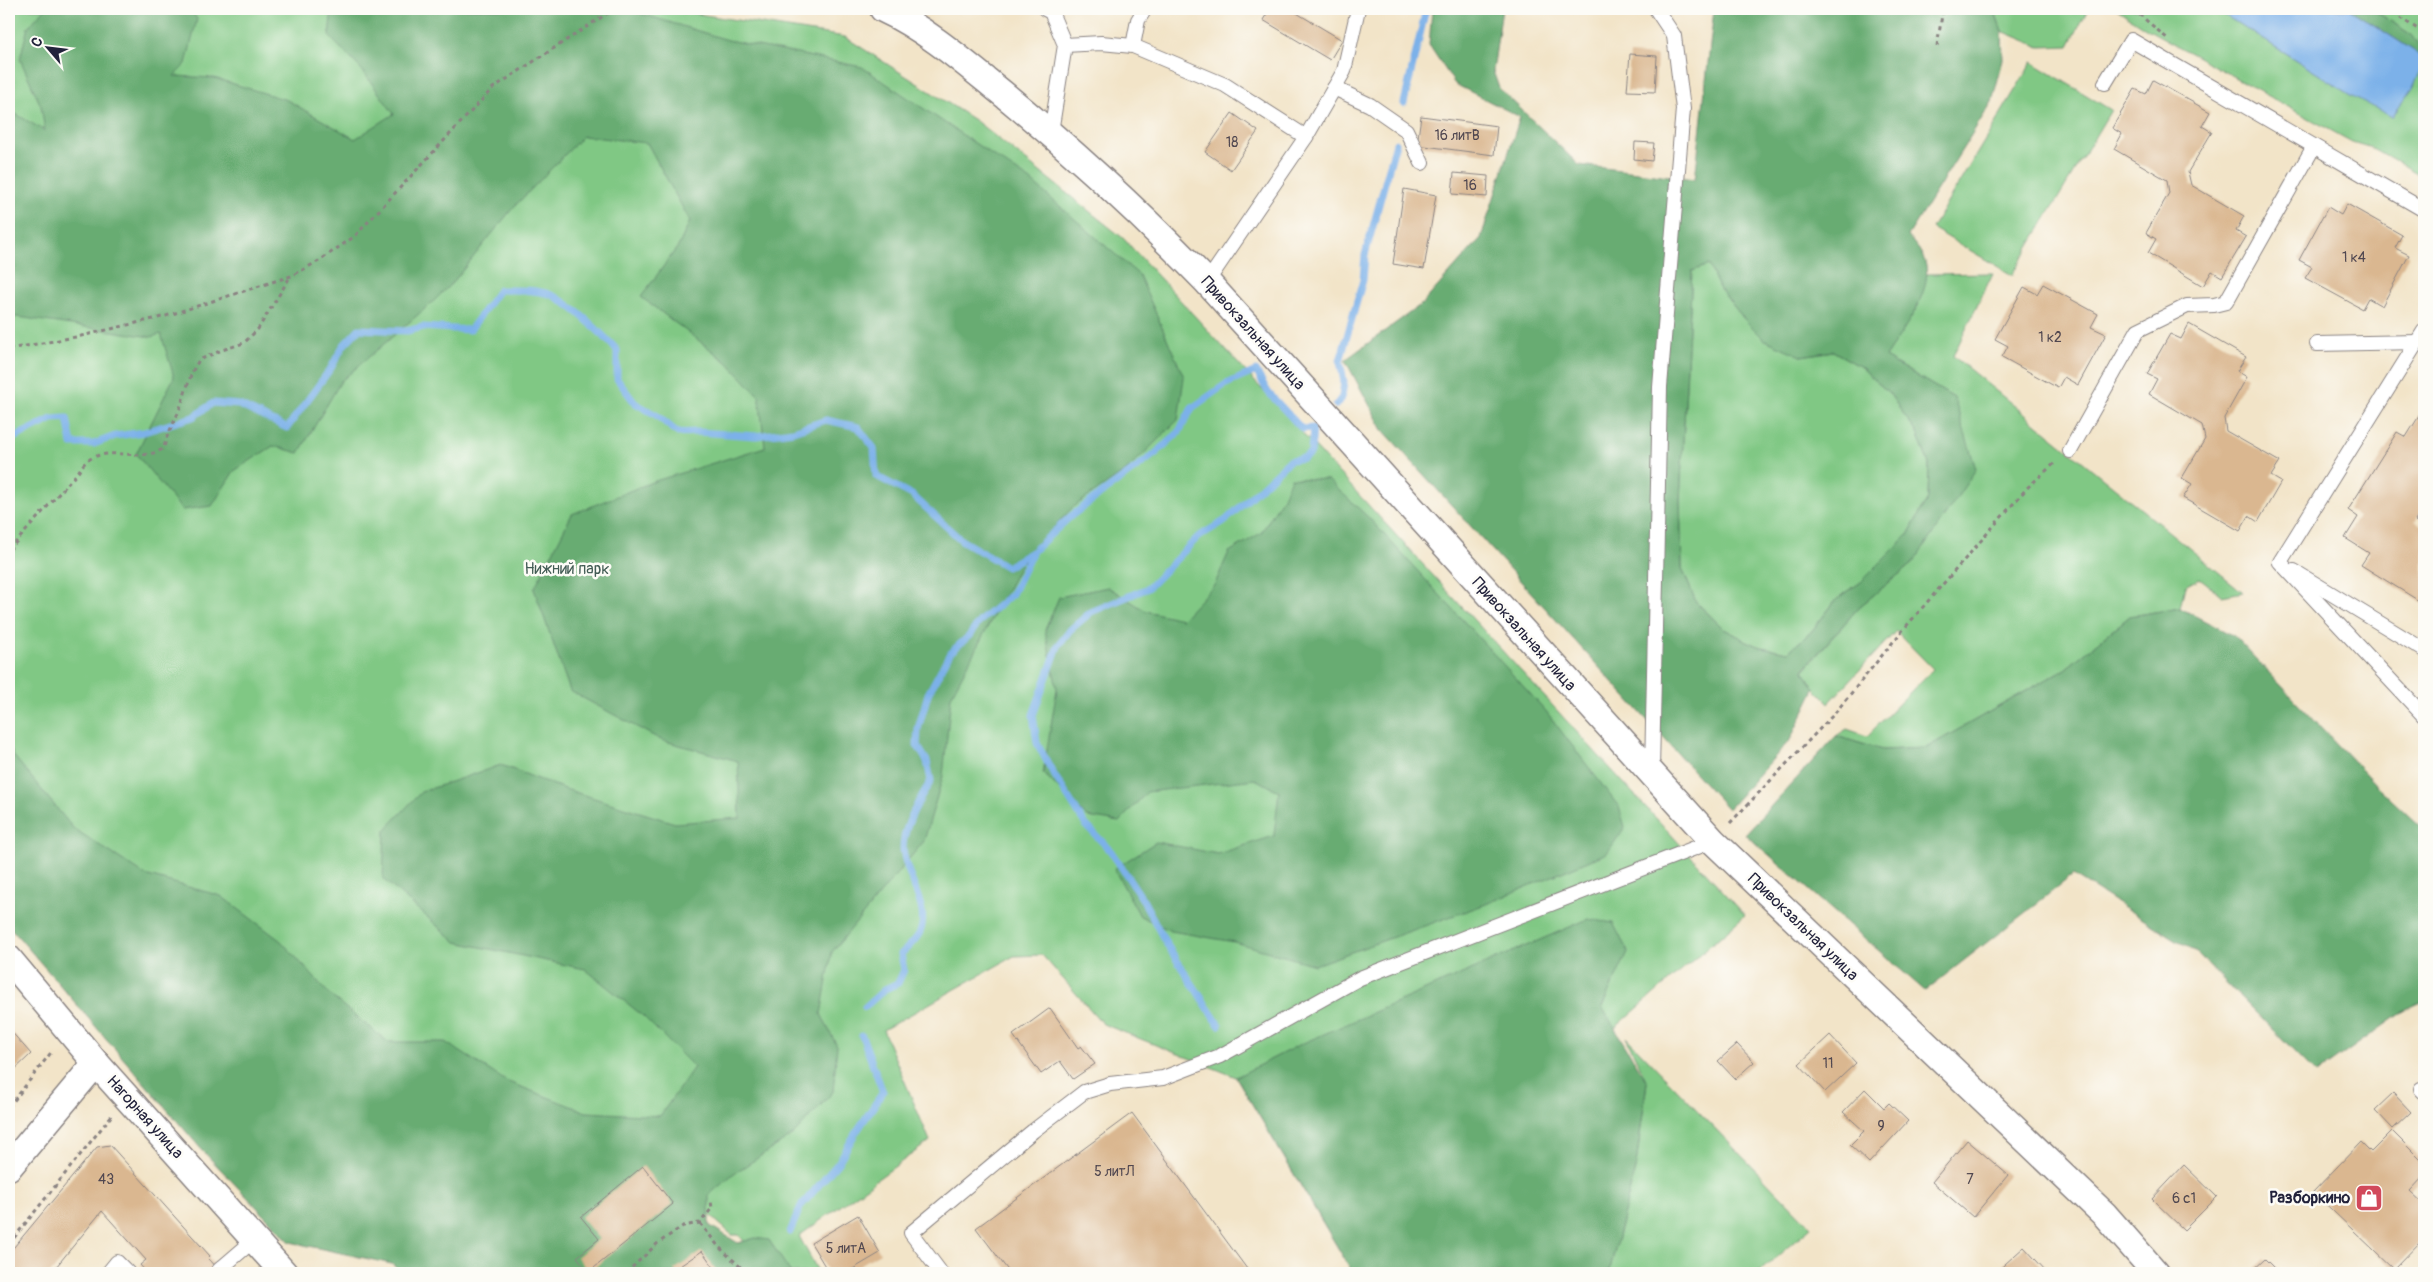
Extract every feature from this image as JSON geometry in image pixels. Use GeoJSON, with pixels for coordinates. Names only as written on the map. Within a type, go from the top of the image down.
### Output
{"type":"FeatureCollection","features":[{"type":"Feature","properties":{"kind":"street","name":"Привокзальная улица"},"geometry":{"type":"LineString","coordinates":[[898,12],[1051,132],[1158,232],[1207,282],[1712,841],[2105,1215],[2156,1273]]}},
{"type":"Feature","properties":{"kind":"street","name":"Нагорная улица"},"geometry":{"type":"LineString","coordinates":[[9,959],[96,1063],[284,1273]]}},
{"type":"Feature","properties":{"kind":"street"},"geometry":{"type":"LineString","coordinates":[[11,1162],[96,1063]]}},
{"type":"Feature","properties":{"kind":"lane"},"geometry":{"type":"LineString","coordinates":[[1045,9],[1051,12],[1065,45],[1051,132]]}},
{"type":"Feature","properties":{"kind":"lane"},"geometry":{"type":"LineString","coordinates":[[1133,46],[1138,20],[1145,9]]}},
{"type":"Feature","properties":{"kind":"lane"},"geometry":{"type":"LineString","coordinates":[[1207,282],[1306,137],[1344,71],[1358,9]]}},
{"type":"Feature","properties":{"kind":"lane"},"geometry":{"type":"LineString","coordinates":[[1652,774],[1660,387],[1683,109],[1674,36],[1656,9]]}},
{"type":"Feature","properties":{"kind":"lane"},"geometry":{"type":"LineString","coordinates":[[2106,83],[2131,40],[2313,148],[2424,210]]}},
{"type":"Feature","properties":{"kind":"lane"},"geometry":{"type":"LineString","coordinates":[[1065,45],[1101,43],[1133,46],[1225,85],[1306,137]]}},
{"type":"Feature","properties":{"kind":"lane"},"geometry":{"type":"LineString","coordinates":[[1334,88],[1370,105],[1406,130],[1422,163]]}},
{"type":"Feature","properties":{"kind":"lane"},"geometry":{"type":"LineString","coordinates":[[2070,451],[2138,330],[2187,306],[2214,305],[2226,302],[2313,148]]}},
{"type":"Feature","properties":{"kind":"lane"},"geometry":{"type":"LineString","coordinates":[[2317,344],[2421,336]]}},
{"type":"Feature","properties":{"kind":"lane"},"geometry":{"type":"LineString","coordinates":[[2280,562],[2421,336]]}},
{"type":"Feature","properties":{"kind":"lane"},"geometry":{"type":"LineString","coordinates":[[2280,562],[2424,650]]}},
{"type":"Feature","properties":{"kind":"lane"},"geometry":{"type":"LineString","coordinates":[[2280,562],[2424,716]]}},
{"type":"Feature","properties":{"kind":"lane"},"geometry":{"type":"LineString","coordinates":[[941,1273],[911,1232],[1033,1131],[1084,1092],[1110,1084],[1163,1078],[1220,1056],[1360,978],[1712,841]]}},
{"type":"Feature","properties":{"kind":"lane"},"geometry":{"type":"LineString","coordinates":[[219,1270],[254,1240]]}},
{"type":"Feature","properties":{"kind":"lane"},"geometry":{"type":"LineString","coordinates":[[108,1273],[117,1262],[128,1273]]}},
{"type":"Feature","properties":{"kind":"path"},"geometry":{"type":"LineString","coordinates":[[9,349],[81,336],[166,316],[291,276],[320,261],[355,236],[494,88],[614,9]]}},
{"type":"Feature","properties":{"kind":"path"},"geometry":{"type":"LineString","coordinates":[[1936,46],[1943,9]]}},
{"type":"Feature","properties":{"kind":"path"},"geometry":{"type":"LineString","coordinates":[[2386,9],[2424,33]]}},
{"type":"Feature","properties":{"kind":"path"},"geometry":{"type":"LineString","coordinates":[[9,550],[84,463],[96,456],[132,453],[150,454],[164,448],[192,372],[199,360],[222,350],[244,344],[258,329],[291,276]]}},
{"type":"Feature","properties":{"kind":"path"},"geometry":{"type":"LineString","coordinates":[[1712,841],[1835,713],[1902,631],[2027,488],[2070,451]]}},
{"type":"Feature","properties":{"kind":"path"},"geometry":{"type":"LineString","coordinates":[[9,1107],[56,1045]]}},
{"type":"Feature","properties":{"kind":"path"},"geometry":{"type":"LineString","coordinates":[[9,1244],[97,1133]]}},
{"type":"Feature","properties":{"kind":"path"},"geometry":{"type":"LineString","coordinates":[[626,1273],[658,1243],[683,1226],[700,1223],[712,1208],[711,1201]]}},
{"type":"Feature","properties":{"kind":"path"},"geometry":{"type":"LineString","coordinates":[[700,1223],[719,1246],[747,1273]]}},
{"type":"Feature","properties":{"kind":"green space","name":"Нижний парк"},"geometry":{"type":"Polygon","coordinates":[[[9,9],[667,9],[845,37],[976,121],[1123,238],[1745,915],[1593,1047],[1353,1273],[1236,1077],[1103,1024],[1042,955],[1014,956],[883,1030],[930,1141],[799,1236],[819,1273],[768,1273],[739,1235],[732,1235],[684,1192],[9,893],[9,9]]]}},
{"type":"Feature","properties":{"kind":"green space"},"geometry":{"type":"Polygon","coordinates":[[[45,9],[190,9],[197,19],[186,64],[174,76],[214,78],[287,100],[355,139],[394,114],[362,70],[329,36],[332,9],[626,9],[728,40],[862,67],[1031,181],[1139,275],[1184,377],[1178,420],[1127,470],[1072,508],[1021,564],[951,696],[943,776],[924,841],[832,952],[821,1014],[837,1046],[833,1092],[793,1135],[733,1174],[709,1195],[709,1225],[738,1243],[755,1238],[769,1240],[791,1273],[401,1273],[392,1264],[290,1242],[202,1150],[9,926],[9,744],[13,755],[73,828],[145,875],[221,896],[281,941],[332,997],[388,1042],[445,1042],[506,1081],[586,1112],[660,1116],[694,1067],[643,1016],[585,969],[456,942],[383,879],[385,830],[421,792],[501,765],[565,789],[675,823],[740,818],[738,761],[661,740],[570,691],[534,589],[572,514],[652,482],[765,447],[759,396],[727,362],[641,297],[679,245],[690,221],[647,143],[583,136],[512,209],[454,281],[435,300],[341,381],[299,453],[273,446],[234,471],[212,506],[182,510],[136,454],[174,377],[161,334],[151,337],[18,317],[9,318],[9,110],[45,131],[41,106],[20,59],[28,27],[45,9]]]}},
{"type":"Feature","properties":{"kind":"green space"},"geometry":{"type":"Polygon","coordinates":[[[1432,9],[1502,9],[1493,71],[1499,88],[1579,165],[1695,179],[1714,9],[1994,9],[2002,31],[2003,60],[1992,102],[1908,236],[1922,255],[1926,267],[1926,280],[1916,308],[1885,357],[1954,398],[1976,469],[1914,562],[1859,607],[1803,670],[1815,689],[1790,740],[1728,809],[1383,430],[1345,360],[1423,303],[1481,238],[1520,117],[1455,84],[1429,45],[1432,9]],[[1709,265],[1692,271],[1680,500],[1682,568],[1696,602],[1724,629],[1757,646],[1788,652],[1811,632],[1836,600],[1861,582],[1908,535],[1928,498],[1929,464],[1917,433],[1889,393],[1861,367],[1833,351],[1801,356],[1765,340],[1745,320],[1719,288],[1709,265]]]}},
{"type":"Feature","properties":{"kind":"green space"},"geometry":{"type":"Polygon","coordinates":[[[1994,9],[2088,9],[2069,46],[2040,47],[2002,31],[1994,9]]]}},
{"type":"Feature","properties":{"kind":"green space"},"geometry":{"type":"Polygon","coordinates":[[[2117,9],[2215,9],[2353,96],[2424,61],[2424,177],[2375,149],[2352,142],[2147,29],[2117,9]]]}},
{"type":"Feature","properties":{"kind":"green space"},"geometry":{"type":"Polygon","coordinates":[[[2349,9],[2372,9],[2410,34],[2424,52],[2424,61],[2414,51],[2349,9]]]}},
{"type":"Feature","properties":{"kind":"green space"},"geometry":{"type":"Polygon","coordinates":[[[2372,9],[2419,9],[2424,18],[2424,52],[2410,34],[2372,9]]]}},
{"type":"Feature","properties":{"kind":"green space"},"geometry":{"type":"Polygon","coordinates":[[[2032,62],[2111,110],[2012,275],[1932,228],[2032,62]]]}},
{"type":"Feature","properties":{"kind":"green space"},"geometry":{"type":"Polygon","coordinates":[[[1709,265],[1719,288],[1745,320],[1801,356],[1833,351],[1861,367],[1889,393],[1917,433],[1929,464],[1928,498],[1908,535],[1861,582],[1836,600],[1811,632],[1788,652],[1757,646],[1724,629],[1696,602],[1682,568],[1680,500],[1692,271],[1709,265]]]}},
{"type":"Feature","properties":{"kind":"green space"},"geometry":{"type":"Polygon","coordinates":[[[1993,273],[1953,356],[2243,592],[2222,596],[2200,578],[2185,586],[2180,608],[2130,616],[2065,669],[1926,748],[1882,750],[1836,736],[1847,729],[1867,736],[1933,669],[1896,631],[1829,703],[1815,689],[1803,671],[1859,607],[1914,562],[1954,398],[1885,357],[1918,306],[1927,274],[1993,273]]]}},
{"type":"Feature","properties":{"kind":"green space"},"geometry":{"type":"Polygon","coordinates":[[[1291,478],[1328,480],[1369,518],[1545,710],[1619,807],[1625,827],[1607,853],[1486,904],[1315,965],[1234,942],[1171,931],[1140,916],[1114,869],[1156,842],[1218,854],[1274,836],[1279,791],[1255,779],[1147,792],[1119,822],[1087,817],[1043,773],[1057,689],[1045,630],[1059,597],[1108,587],[1146,611],[1182,619],[1215,584],[1229,552],[1261,533],[1282,499],[1291,478]]]}},
{"type":"Feature","properties":{"kind":"green space"},"geometry":{"type":"Polygon","coordinates":[[[2180,608],[2234,636],[2378,787],[2424,830],[2424,1002],[2404,1011],[2316,1074],[2198,954],[2073,875],[1925,991],[1745,834],[1836,736],[1882,750],[1926,748],[2065,669],[2130,616],[2180,608]]]}},
{"type":"Feature","properties":{"kind":"green space"},"geometry":{"type":"Polygon","coordinates":[[[1588,919],[1613,923],[1628,952],[1602,1007],[1647,1082],[1636,1165],[1609,1273],[1353,1273],[1236,1077],[1301,1044],[1588,919]]]}},
{"type":"Feature","properties":{"kind":"green space"},"geometry":{"type":"Polygon","coordinates":[[[1626,1037],[1811,1227],[1758,1273],[1609,1273],[1636,1165],[1647,1082],[1626,1037]]]}},
{"type":"Feature","properties":{"kind":"water"},"geometry":{"type":"Polygon","coordinates":[[[2215,9],[2349,9],[2414,51],[2424,61],[2413,88],[2392,117],[2353,96],[2215,9]]]}},
{"type":"Feature","properties":{"kind":"building"},"geometry":{"type":"Polygon","coordinates":[[[1270,9],[1290,9],[1342,40],[1330,60],[1263,20],[1270,9]]]}},
{"type":"Feature","properties":{"kind":"building"},"geometry":{"type":"Polygon","coordinates":[[[1630,54],[1657,56],[1655,92],[1627,91],[1630,54]]]}},
{"type":"Feature","properties":{"kind":"building"},"geometry":{"type":"Polygon","coordinates":[[[2153,80],[2210,112],[2202,126],[2212,132],[2188,172],[2191,185],[2244,216],[2236,231],[2246,237],[2222,277],[2212,271],[2203,286],[2148,253],[2156,239],[2146,233],[2169,193],[2167,180],[2114,149],[2122,134],[2112,128],[2135,89],[2146,94],[2153,80]]]}},
{"type":"Feature","properties":{"kind":"building"},"geometry":{"type":"Polygon","coordinates":[[[1232,113],[1258,131],[1231,170],[1205,152],[1232,113]]]}},
{"type":"Feature","properties":{"kind":"building"},"geometry":{"type":"Polygon","coordinates":[[[1421,116],[1497,126],[1494,155],[1417,145],[1421,116]]]}},
{"type":"Feature","properties":{"kind":"building"},"geometry":{"type":"Polygon","coordinates":[[[1635,142],[1654,143],[1652,161],[1634,159],[1635,142]]]}},
{"type":"Feature","properties":{"kind":"building"},"geometry":{"type":"Polygon","coordinates":[[[1454,173],[1488,176],[1487,197],[1452,194],[1454,173]]]}},
{"type":"Feature","properties":{"kind":"building"},"geometry":{"type":"Polygon","coordinates":[[[1404,189],[1436,195],[1424,269],[1393,264],[1404,189]]]}},
{"type":"Feature","properties":{"kind":"building"},"geometry":{"type":"Polygon","coordinates":[[[2347,204],[2402,235],[2395,248],[2409,255],[2382,306],[2368,298],[2362,309],[2305,278],[2312,267],[2299,260],[2328,207],[2341,215],[2347,204]]]}},
{"type":"Feature","properties":{"kind":"building"},"geometry":{"type":"Polygon","coordinates":[[[2043,284],[2098,314],[2091,327],[2106,334],[2078,385],[2064,377],[2058,388],[2002,357],[2008,346],[1995,339],[2024,287],[2037,294],[2043,284]]]}},
{"type":"Feature","properties":{"kind":"building"},"geometry":{"type":"Polygon","coordinates":[[[2189,324],[2246,357],[2237,371],[2247,377],[2224,418],[2226,431],[2280,462],[2271,476],[2281,482],[2258,522],[2249,516],[2240,531],[2183,498],[2192,484],[2182,478],[2205,439],[2202,425],[2149,394],[2157,379],[2147,374],[2170,334],[2181,339],[2189,324]]]}},
{"type":"Feature","properties":{"kind":"building"},"geometry":{"type":"Polygon","coordinates":[[[2424,408],[2424,507],[2415,521],[2424,527],[2424,604],[2361,565],[2369,553],[2345,538],[2358,517],[2348,510],[2397,432],[2406,437],[2424,408]]]}},
{"type":"Feature","properties":{"kind":"building"},"geometry":{"type":"Polygon","coordinates":[[[1050,1008],[1078,1048],[1081,1046],[1095,1064],[1073,1079],[1060,1061],[1041,1074],[1013,1035],[1050,1008]]]}},
{"type":"Feature","properties":{"kind":"building"},"geometry":{"type":"Polygon","coordinates":[[[9,1029],[31,1054],[9,1075],[9,1029]]]}},
{"type":"Feature","properties":{"kind":"building"},"geometry":{"type":"Polygon","coordinates":[[[1830,1035],[1856,1063],[1825,1092],[1799,1064],[1830,1035]]]}},
{"type":"Feature","properties":{"kind":"building"},"geometry":{"type":"Polygon","coordinates":[[[1737,1044],[1754,1062],[1735,1079],[1718,1061],[1737,1044]]]}},
{"type":"Feature","properties":{"kind":"building"},"geometry":{"type":"Polygon","coordinates":[[[1865,1089],[1884,1108],[1889,1103],[1908,1121],[1869,1163],[1850,1145],[1864,1131],[1843,1112],[1865,1089]]]}},
{"type":"Feature","properties":{"kind":"building"},"geometry":{"type":"Polygon","coordinates":[[[2393,1093],[2411,1112],[2393,1129],[2375,1110],[2393,1093]]]}},
{"type":"Feature","properties":{"kind":"building"},"geometry":{"type":"Polygon","coordinates":[[[1132,1113],[1250,1273],[1010,1273],[976,1228],[1132,1113]]]}},
{"type":"Feature","properties":{"kind":"building","name":"Разборкино"},"geometry":{"type":"Polygon","coordinates":[[[2392,1131],[2424,1163],[2424,1176],[2410,1191],[2424,1204],[2424,1238],[2394,1269],[2313,1192],[2361,1142],[2371,1152],[2392,1131]]]}},
{"type":"Feature","properties":{"kind":"building"},"geometry":{"type":"Polygon","coordinates":[[[1967,1140],[2008,1175],[1973,1217],[1932,1182],[1967,1140]]]}},
{"type":"Feature","properties":{"kind":"building"},"geometry":{"type":"Polygon","coordinates":[[[110,1145],[210,1256],[208,1258],[222,1273],[147,1273],[140,1265],[146,1260],[102,1211],[51,1273],[9,1273],[9,1253],[97,1147],[110,1145]]]}},
{"type":"Feature","properties":{"kind":"building"},"geometry":{"type":"Polygon","coordinates":[[[2184,1165],[2217,1197],[2184,1230],[2152,1199],[2184,1165]]]}},
{"type":"Feature","properties":{"kind":"building"},"geometry":{"type":"Polygon","coordinates":[[[643,1166],[673,1204],[589,1272],[577,1257],[599,1239],[581,1217],[643,1166]]]}},
{"type":"Feature","properties":{"kind":"building"},"geometry":{"type":"Polygon","coordinates":[[[858,1215],[880,1253],[846,1273],[829,1273],[811,1243],[858,1215]]]}},
{"type":"Feature","properties":{"kind":"building"},"geometry":{"type":"Polygon","coordinates":[[[2024,1247],[2046,1271],[2044,1273],[1995,1273],[2024,1247]]]}},
{"type":"Feature","properties":{"kind":"building"},"geometry":{"type":"Polygon","coordinates":[[[702,1251],[718,1273],[677,1273],[674,1270],[702,1251]]]}},
{"type":"Feature","properties":{"kind":"building"},"geometry":{"type":"Polygon","coordinates":[[[2265,1259],[2279,1273],[2250,1273],[2265,1259]]]}},
{"type":"Feature","properties":{"kind":"waterway"},"geometry":{"type":"LineString","coordinates":[[1404,103],[1426,9]]}},
{"type":"Feature","properties":{"kind":"waterway"},"geometry":{"type":"LineString","coordinates":[[1336,405],[1342,397],[1344,382],[1340,361],[1363,280],[1365,255],[1396,143]]}},
{"type":"Feature","properties":{"kind":"waterway"},"geometry":{"type":"LineString","coordinates":[[9,440],[52,419],[67,418],[72,444],[94,444],[115,436],[144,432],[193,417],[213,403],[239,405],[287,428],[331,368],[343,346],[359,329],[407,331],[423,327],[470,330],[499,290],[537,291],[549,294],[566,304],[585,319],[617,350],[617,379],[635,403],[656,415],[678,433],[698,432],[756,436],[793,431],[826,420],[858,427],[874,448],[876,476],[912,495],[961,540],[1007,567],[1033,551],[1071,516],[1155,454],[1179,432],[1192,408],[1226,384],[1256,371],[1268,392],[1302,429],[1313,428],[1311,453],[1304,458],[1290,460],[1226,520],[1198,537],[1148,588],[1091,612],[1070,630],[1058,646],[1033,715],[1037,743],[1053,773],[1085,824],[1110,850],[1143,900],[1167,945],[1219,1025]]}},
{"type":"Feature","properties":{"kind":"waterway"},"geometry":{"type":"LineString","coordinates":[[865,1007],[885,989],[898,983],[904,970],[901,954],[917,937],[922,927],[921,906],[908,870],[903,848],[909,822],[931,781],[927,761],[917,745],[918,729],[928,694],[950,653],[969,636],[980,621],[1012,594],[1032,553]]}},
{"type":"Feature","properties":{"kind":"waterway"},"geometry":{"type":"LineString","coordinates":[[790,1232],[801,1206],[838,1163],[883,1092],[862,1036]]}},
{"type":"Feature","properties":{"kind":"place","name":"Разборкино"},"geometry":{"type":"Point","coordinates":[2369,1198]}}]}
